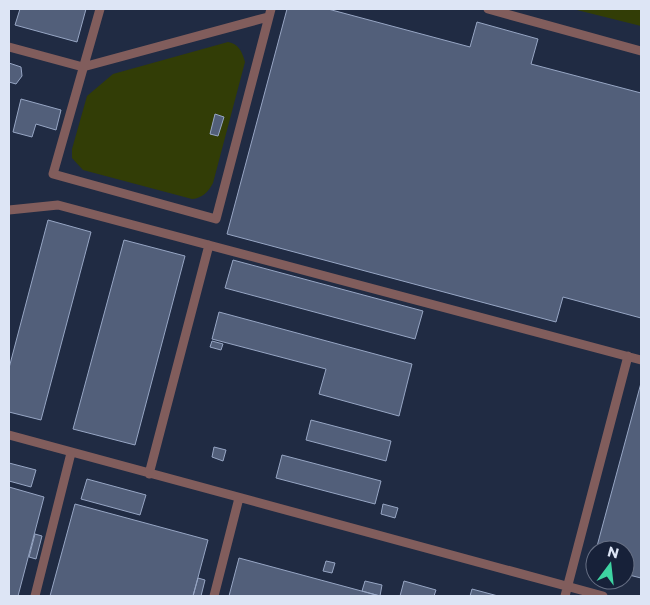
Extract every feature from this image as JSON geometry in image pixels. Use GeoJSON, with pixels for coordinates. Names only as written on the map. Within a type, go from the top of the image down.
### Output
{"type":"FeatureCollection","features":[{"type":"Feature","properties":{"kind":"lane"},"geometry":{"type":"LineString","coordinates":[[100,9],[53,174],[216,219],[270,13]]}},
{"type":"Feature","properties":{"kind":"lane"},"geometry":{"type":"LineString","coordinates":[[488,9],[641,51]]}},
{"type":"Feature","properties":{"kind":"lane"},"geometry":{"type":"LineString","coordinates":[[9,47],[83,67],[270,13]]}},
{"type":"Feature","properties":{"kind":"lane"},"geometry":{"type":"LineString","coordinates":[[9,210],[58,205],[641,360]]}},
{"type":"Feature","properties":{"kind":"lane"},"geometry":{"type":"LineString","coordinates":[[149,474],[209,245]]}},
{"type":"Feature","properties":{"kind":"lane"},"geometry":{"type":"LineString","coordinates":[[565,596],[628,356]]}},
{"type":"Feature","properties":{"kind":"lane"},"geometry":{"type":"LineString","coordinates":[[9,435],[603,596]]}},
{"type":"Feature","properties":{"kind":"lane"},"geometry":{"type":"LineString","coordinates":[[35,596],[72,453]]}},
{"type":"Feature","properties":{"kind":"lane"},"geometry":{"type":"LineString","coordinates":[[214,596],[239,498]]}},
{"type":"Feature","properties":{"kind":"green space"},"geometry":{"type":"Polygon","coordinates":[[[573,9],[641,9],[641,26],[573,9]]]}},
{"type":"Feature","properties":{"kind":"green space"},"geometry":{"type":"Polygon","coordinates":[[[228,42],[239,49],[245,62],[213,183],[205,194],[192,199],[83,170],[72,158],[72,149],[87,96],[113,74],[228,42]]]}},
{"type":"Feature","properties":{"kind":"building"},"geometry":{"type":"Polygon","coordinates":[[[20,9],[86,9],[77,42],[15,25],[20,9]]]}},
{"type":"Feature","properties":{"kind":"building"},"geometry":{"type":"Polygon","coordinates":[[[287,9],[328,9],[470,47],[477,22],[538,39],[531,64],[641,93],[641,318],[563,297],[556,322],[227,234],[287,9]]]}},
{"type":"Feature","properties":{"kind":"building"},"geometry":{"type":"Polygon","coordinates":[[[9,63],[21,67],[22,76],[16,84],[9,82],[9,63]]]}},
{"type":"Feature","properties":{"kind":"building"},"geometry":{"type":"Polygon","coordinates":[[[21,99],[61,110],[56,130],[36,124],[32,137],[13,132],[21,99]]]}},
{"type":"Feature","properties":{"kind":"building"},"geometry":{"type":"Polygon","coordinates":[[[215,114],[224,117],[218,136],[210,134],[215,114]]]}},
{"type":"Feature","properties":{"kind":"building"},"geometry":{"type":"Polygon","coordinates":[[[48,220],[91,232],[41,420],[9,412],[9,368],[48,220]]]}},
{"type":"Feature","properties":{"kind":"building"},"geometry":{"type":"Polygon","coordinates":[[[124,240],[185,256],[135,445],[73,429],[124,240]]]}},
{"type":"Feature","properties":{"kind":"building"},"geometry":{"type":"Polygon","coordinates":[[[233,260],[423,311],[415,339],[225,288],[233,260]]]}},
{"type":"Feature","properties":{"kind":"building"},"geometry":{"type":"Polygon","coordinates":[[[219,312],[412,364],[399,416],[319,394],[326,369],[212,339],[219,312]]]}},
{"type":"Feature","properties":{"kind":"building"},"geometry":{"type":"Polygon","coordinates":[[[212,341],[223,344],[221,350],[210,347],[212,341]]]}},
{"type":"Feature","properties":{"kind":"building"},"geometry":{"type":"Polygon","coordinates":[[[641,383],[641,578],[635,576],[635,540],[599,540],[641,383]]]}},
{"type":"Feature","properties":{"kind":"building"},"geometry":{"type":"Polygon","coordinates":[[[311,420],[391,441],[386,461],[306,440],[311,420]]]}},
{"type":"Feature","properties":{"kind":"building"},"geometry":{"type":"Polygon","coordinates":[[[214,447],[226,450],[223,461],[212,457],[214,447]]]}},
{"type":"Feature","properties":{"kind":"building"},"geometry":{"type":"Polygon","coordinates":[[[282,455],[381,481],[375,504],[276,478],[282,455]]]}},
{"type":"Feature","properties":{"kind":"building"},"geometry":{"type":"Polygon","coordinates":[[[9,463],[36,470],[31,487],[9,481],[9,463]]]}},
{"type":"Feature","properties":{"kind":"building"},"geometry":{"type":"Polygon","coordinates":[[[87,479],[146,495],[140,515],[81,499],[87,479]]]}},
{"type":"Feature","properties":{"kind":"building"},"geometry":{"type":"Polygon","coordinates":[[[9,487],[44,497],[18,596],[9,596],[9,487]]]}},
{"type":"Feature","properties":{"kind":"building"},"geometry":{"type":"Polygon","coordinates":[[[75,504],[208,540],[193,596],[50,596],[75,504]]]}},
{"type":"Feature","properties":{"kind":"building"},"geometry":{"type":"Polygon","coordinates":[[[383,504],[398,508],[395,518],[381,514],[383,504]]]}},
{"type":"Feature","properties":{"kind":"building"},"geometry":{"type":"Polygon","coordinates":[[[35,534],[42,536],[36,559],[29,557],[35,534]]]}},
{"type":"Feature","properties":{"kind":"building"},"geometry":{"type":"Polygon","coordinates":[[[239,558],[380,596],[229,596],[239,558]]]}},
{"type":"Feature","properties":{"kind":"building"},"geometry":{"type":"Polygon","coordinates":[[[326,561],[335,563],[332,573],[323,571],[326,561]]]}},
{"type":"Feature","properties":{"kind":"building"},"geometry":{"type":"Polygon","coordinates":[[[198,578],[205,580],[201,596],[193,596],[198,578]]]}},
{"type":"Feature","properties":{"kind":"building"},"geometry":{"type":"Polygon","coordinates":[[[365,581],[382,585],[380,596],[362,591],[365,581]]]}},
{"type":"Feature","properties":{"kind":"building"},"geometry":{"type":"Polygon","coordinates":[[[404,581],[436,590],[434,596],[400,596],[404,581]]]}},
{"type":"Feature","properties":{"kind":"building"},"geometry":{"type":"Polygon","coordinates":[[[472,589],[498,596],[470,596],[472,589]]]}}]}
